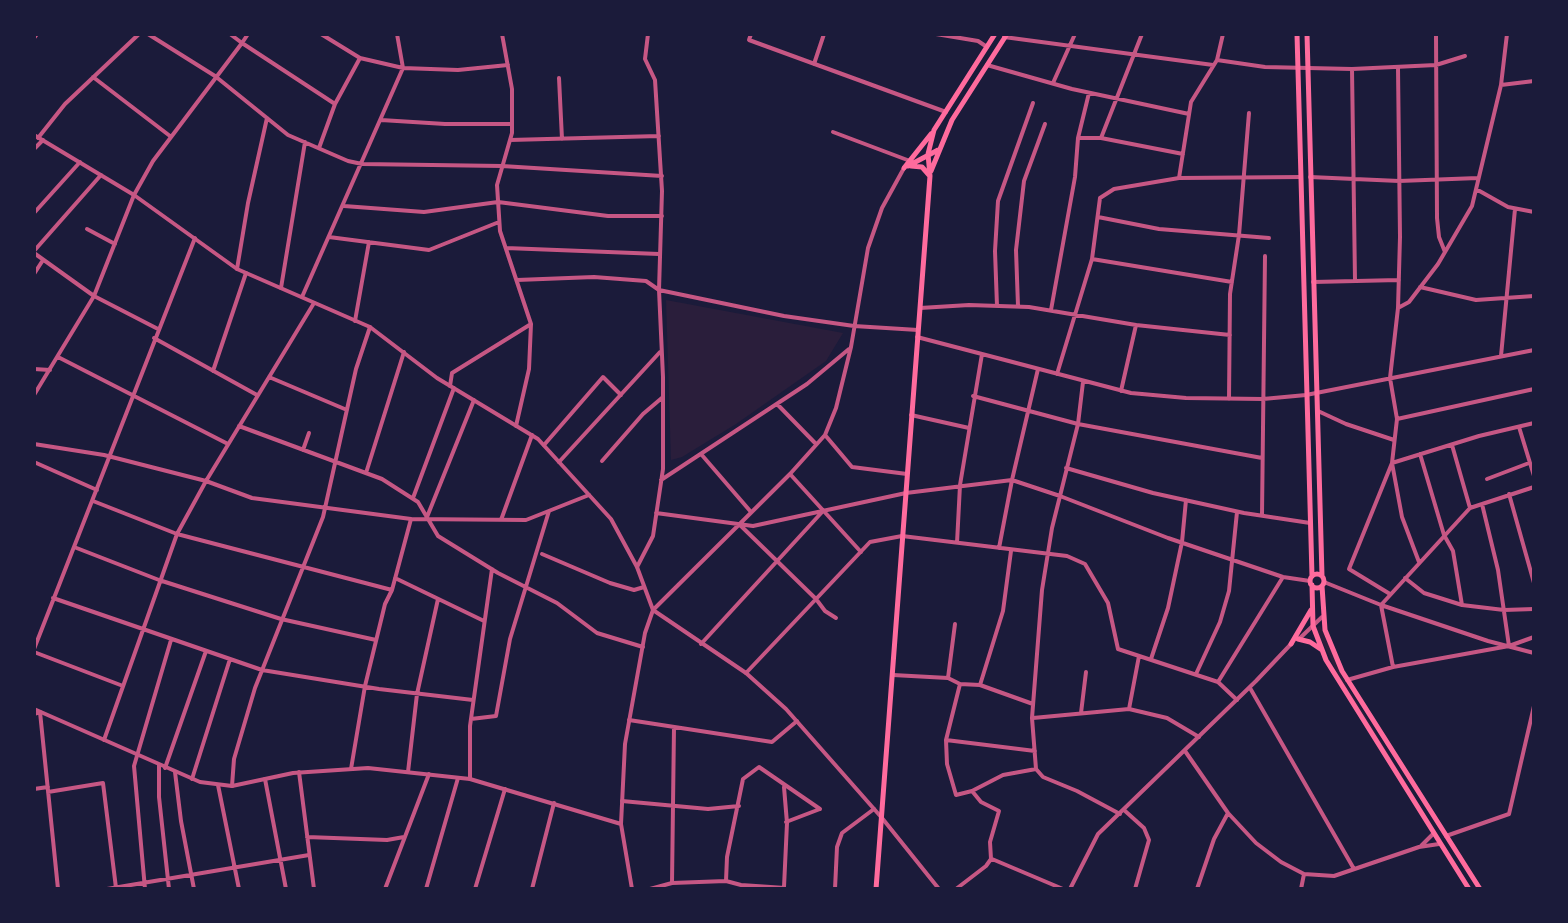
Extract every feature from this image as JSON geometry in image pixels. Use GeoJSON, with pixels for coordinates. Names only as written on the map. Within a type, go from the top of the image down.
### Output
{"type":"FeatureCollection","features":[{"type":"Feature","properties":{"kind":"main road"},"geometry":{"type":"LineString","coordinates":[[904,168],[934,130],[995,34]]}},
{"type":"Feature","properties":{"kind":"main road"},"geometry":{"type":"LineString","coordinates":[[1297,34],[1313,626],[1322,650],[1469,889]]}},
{"type":"Feature","properties":{"kind":"main road"},"geometry":{"type":"LineString","coordinates":[[1307,34],[1322,617],[1329,643],[1347,680],[1480,889]]}},
{"type":"Feature","properties":{"kind":"main road"},"geometry":{"type":"LineString","coordinates":[[930,176],[952,120],[1006,36]]}},
{"type":"Feature","properties":{"kind":"main road"},"geometry":{"type":"LineString","coordinates":[[876,889],[930,176],[928,154],[934,130]]}},
{"type":"Feature","properties":{"kind":"main road"},"geometry":{"type":"LineString","coordinates":[[904,168],[938,150]]}},
{"type":"Feature","properties":{"kind":"main road"},"geometry":{"type":"LineString","coordinates":[[904,168],[922,167],[930,176]]}},
{"type":"Feature","properties":{"kind":"main road"},"geometry":{"type":"LineString","coordinates":[[1311,581],[1316,574],[1322,581]]}},
{"type":"Feature","properties":{"kind":"main road"},"geometry":{"type":"LineString","coordinates":[[1311,581],[1318,588],[1322,581]]}},
{"type":"Feature","properties":{"kind":"main road"},"geometry":{"type":"LineString","coordinates":[[1291,644],[1311,609]]}},
{"type":"Feature","properties":{"kind":"main road"},"geometry":{"type":"LineString","coordinates":[[1298,639],[1306,640],[1322,650]]}},
{"type":"Feature","properties":{"kind":"main road"},"geometry":{"type":"LineString","coordinates":[[1433,834],[1446,836]]}},
{"type":"Feature","properties":{"kind":"main road"},"geometry":{"type":"LineString","coordinates":[[1439,844],[1446,836]]}},
{"type":"Feature","properties":{"kind":"street"},"geometry":{"type":"LineString","coordinates":[[34,149],[38,138],[65,104],[139,34]]}},
{"type":"Feature","properties":{"kind":"street"},"geometry":{"type":"LineString","coordinates":[[148,34],[215,76],[288,135],[362,164],[502,166],[662,176]]}},
{"type":"Feature","properties":{"kind":"street"},"geometry":{"type":"LineString","coordinates":[[230,34],[335,104]]}},
{"type":"Feature","properties":{"kind":"street"},"geometry":{"type":"LineString","coordinates":[[34,395],[94,296],[134,195],[170,136],[248,34]]}},
{"type":"Feature","properties":{"kind":"street"},"geometry":{"type":"LineString","coordinates":[[321,34],[360,58],[403,68],[458,70],[508,65]]}},
{"type":"Feature","properties":{"kind":"street"},"geometry":{"type":"LineString","coordinates":[[302,297],[403,68],[397,34]]}},
{"type":"Feature","properties":{"kind":"street"},"geometry":{"type":"LineString","coordinates":[[502,34],[512,89],[512,124],[497,185],[499,222],[531,324],[529,369],[516,426]]}},
{"type":"Feature","properties":{"kind":"street"},"geometry":{"type":"LineString","coordinates":[[637,567],[653,536],[661,480],[663,397],[659,290],[662,176],[655,80],[645,59],[648,34]]}},
{"type":"Feature","properties":{"kind":"street"},"geometry":{"type":"LineString","coordinates":[[751,34],[749,40],[946,112]]}},
{"type":"Feature","properties":{"kind":"street"},"geometry":{"type":"LineString","coordinates":[[814,64],[824,34]]}},
{"type":"Feature","properties":{"kind":"street"},"geometry":{"type":"LineString","coordinates":[[936,34],[978,41],[987,47]]}},
{"type":"Feature","properties":{"kind":"street"},"geometry":{"type":"LineString","coordinates":[[1053,83],[1075,34]]}},
{"type":"Feature","properties":{"kind":"street"},"geometry":{"type":"LineString","coordinates":[[1101,138],[1142,34]]}},
{"type":"Feature","properties":{"kind":"street"},"geometry":{"type":"LineString","coordinates":[[1179,178],[1191,102],[1215,62],[1223,34]]}},
{"type":"Feature","properties":{"kind":"street"},"geometry":{"type":"LineString","coordinates":[[1436,34],[1436,178],[1439,237],[1445,252]]}},
{"type":"Feature","properties":{"kind":"street"},"geometry":{"type":"LineString","coordinates":[[1398,308],[1409,302],[1420,287],[1472,206],[1501,85],[1507,34]]}},
{"type":"Feature","properties":{"kind":"street"},"geometry":{"type":"LineString","coordinates":[[1006,36],[1133,55],[1265,67],[1398,68],[1436,65],[1465,56]]}},
{"type":"Feature","properties":{"kind":"street"},"geometry":{"type":"LineString","coordinates":[[319,148],[335,104],[360,58]]}},
{"type":"Feature","properties":{"kind":"street"},"geometry":{"type":"LineString","coordinates":[[987,65],[1089,93],[1189,114]]}},
{"type":"Feature","properties":{"kind":"street"},"geometry":{"type":"LineString","coordinates":[[1398,68],[1399,280],[1390,378],[1397,419],[1392,463],[1402,517],[1419,562]]}},
{"type":"Feature","properties":{"kind":"street"},"geometry":{"type":"LineString","coordinates":[[1352,69],[1355,280]]}},
{"type":"Feature","properties":{"kind":"street"},"geometry":{"type":"LineString","coordinates":[[93,77],[170,136]]}},
{"type":"Feature","properties":{"kind":"street"},"geometry":{"type":"LineString","coordinates":[[559,78],[562,139]]}},
{"type":"Feature","properties":{"kind":"street"},"geometry":{"type":"LineString","coordinates":[[1501,85],[1534,81]]}},
{"type":"Feature","properties":{"kind":"street"},"geometry":{"type":"LineString","coordinates":[[1051,310],[1075,177],[1078,138],[1089,93]]}},
{"type":"Feature","properties":{"kind":"street"},"geometry":{"type":"LineString","coordinates":[[997,306],[995,251],[998,201],[1033,103]]}},
{"type":"Feature","properties":{"kind":"street"},"geometry":{"type":"LineString","coordinates":[[1229,399],[1232,282],[1249,113]]}},
{"type":"Feature","properties":{"kind":"street"},"geometry":{"type":"LineString","coordinates":[[237,269],[267,118]]}},
{"type":"Feature","properties":{"kind":"street"},"geometry":{"type":"LineString","coordinates":[[381,120],[512,124]]}},
{"type":"Feature","properties":{"kind":"street"},"geometry":{"type":"LineString","coordinates":[[1018,306],[1016,250],[1024,181],[1045,124]]}},
{"type":"Feature","properties":{"kind":"street"},"geometry":{"type":"LineString","coordinates":[[833,132],[910,161]]}},
{"type":"Feature","properties":{"kind":"street"},"geometry":{"type":"LineString","coordinates":[[510,140],[659,136]]}},
{"type":"Feature","properties":{"kind":"street"},"geometry":{"type":"LineString","coordinates":[[38,138],[134,195],[237,269],[370,327],[452,387],[544,445],[611,519],[637,567],[653,610],[746,673],[797,721],[939,889]]}},
{"type":"Feature","properties":{"kind":"street"},"geometry":{"type":"LineString","coordinates":[[1078,138],[1101,138],[1183,154]]}},
{"type":"Feature","properties":{"kind":"street"},"geometry":{"type":"LineString","coordinates":[[281,288],[305,142]]}},
{"type":"Feature","properties":{"kind":"street"},"geometry":{"type":"LineString","coordinates":[[34,213],[80,162]]}},
{"type":"Feature","properties":{"kind":"street"},"geometry":{"type":"LineString","coordinates":[[632,889],[621,824],[625,744],[653,610],[825,435],[836,408],[851,347],[868,248],[882,208],[904,168]]}},
{"type":"Feature","properties":{"kind":"street"},"geometry":{"type":"LineString","coordinates":[[101,175],[34,252],[94,296],[158,329]]}},
{"type":"Feature","properties":{"kind":"street"},"geometry":{"type":"LineString","coordinates":[[1057,375],[1092,259],[1100,198],[1114,189],[1179,178],[1301,177]]}},
{"type":"Feature","properties":{"kind":"street"},"geometry":{"type":"LineString","coordinates":[[1310,177],[1399,181],[1478,178]]}},
{"type":"Feature","properties":{"kind":"street"},"geometry":{"type":"LineString","coordinates":[[1476,189],[1508,207],[1534,212]]}},
{"type":"Feature","properties":{"kind":"street"},"geometry":{"type":"LineString","coordinates":[[344,206],[424,212],[498,202],[608,216],[662,216]]}},
{"type":"Feature","properties":{"kind":"street"},"geometry":{"type":"LineString","coordinates":[[1501,356],[1515,209]]}},
{"type":"Feature","properties":{"kind":"street"},"geometry":{"type":"LineString","coordinates":[[1098,217],[1159,229],[1269,238]]}},
{"type":"Feature","properties":{"kind":"street"},"geometry":{"type":"LineString","coordinates":[[329,237],[429,250],[499,222]]}},
{"type":"Feature","properties":{"kind":"street"},"geometry":{"type":"LineString","coordinates":[[87,229],[115,244]]}},
{"type":"Feature","properties":{"kind":"street"},"geometry":{"type":"LineString","coordinates":[[123,686],[34,650],[195,238]]}},
{"type":"Feature","properties":{"kind":"street"},"geometry":{"type":"LineString","coordinates":[[355,321],[369,242]]}},
{"type":"Feature","properties":{"kind":"street"},"geometry":{"type":"LineString","coordinates":[[506,248],[660,254]]}},
{"type":"Feature","properties":{"kind":"street"},"geometry":{"type":"LineString","coordinates":[[1262,515],[1265,256]]}},
{"type":"Feature","properties":{"kind":"street"},"geometry":{"type":"LineString","coordinates":[[1092,259],[1232,282]]}},
{"type":"Feature","properties":{"kind":"street"},"geometry":{"type":"LineString","coordinates":[[34,274],[43,260]]}},
{"type":"Feature","properties":{"kind":"street"},"geometry":{"type":"LineString","coordinates":[[213,371],[246,273]]}},
{"type":"Feature","properties":{"kind":"street"},"geometry":{"type":"LineString","coordinates":[[517,280],[594,277],[646,281],[659,290],[784,316],[918,333],[982,354],[1121,391],[1186,398],[1263,399],[1306,395],[1534,350]]}},
{"type":"Feature","properties":{"kind":"street"},"geometry":{"type":"LineString","coordinates":[[1313,282],[1399,280]]}},
{"type":"Feature","properties":{"kind":"street"},"geometry":{"type":"LineString","coordinates":[[1420,287],[1476,300],[1534,296]]}},
{"type":"Feature","properties":{"kind":"street"},"geometry":{"type":"LineString","coordinates":[[104,740],[177,534],[314,303]]}},
{"type":"Feature","properties":{"kind":"street"},"geometry":{"type":"LineString","coordinates":[[920,308],[1018,306],[1077,313],[1136,325],[1230,335]]}},
{"type":"Feature","properties":{"kind":"street"},"geometry":{"type":"LineString","coordinates":[[413,498],[452,387],[452,373],[531,324]]}},
{"type":"Feature","properties":{"kind":"street"},"geometry":{"type":"LineString","coordinates":[[1121,391],[1136,325]]}},
{"type":"Feature","properties":{"kind":"street"},"geometry":{"type":"LineString","coordinates":[[232,786],[234,759],[262,670],[325,509],[356,369],[370,327]]}},
{"type":"Feature","properties":{"kind":"street"},"geometry":{"type":"LineString","coordinates":[[154,338],[257,396]]}},
{"type":"Feature","properties":{"kind":"street"},"geometry":{"type":"LineString","coordinates":[[661,480],[807,384],[851,347]]}},
{"type":"Feature","properties":{"kind":"street"},"geometry":{"type":"LineString","coordinates":[[559,462],[662,350]]}},
{"type":"Feature","properties":{"kind":"street"},"geometry":{"type":"LineString","coordinates":[[366,473],[404,352]]}},
{"type":"Feature","properties":{"kind":"street"},"geometry":{"type":"LineString","coordinates":[[957,543],[960,485],[982,354]]}},
{"type":"Feature","properties":{"kind":"street"},"geometry":{"type":"LineString","coordinates":[[58,357],[228,444]]}},
{"type":"Feature","properties":{"kind":"street"},"geometry":{"type":"LineString","coordinates":[[34,369],[50,370]]}},
{"type":"Feature","properties":{"kind":"street"},"geometry":{"type":"LineString","coordinates":[[999,548],[1038,369]]}},
{"type":"Feature","properties":{"kind":"street"},"geometry":{"type":"LineString","coordinates":[[269,377],[347,410]]}},
{"type":"Feature","properties":{"kind":"street"},"geometry":{"type":"LineString","coordinates":[[544,445],[603,377],[621,395]]}},
{"type":"Feature","properties":{"kind":"street"},"geometry":{"type":"LineString","coordinates":[[1083,382],[1078,424],[1066,468],[1042,590],[1032,718],[1036,769],[1043,777],[1122,812],[1144,828],[1149,840],[1135,889]]}},
{"type":"Feature","properties":{"kind":"street"},"geometry":{"type":"LineString","coordinates":[[1397,419],[1534,389]]}},
{"type":"Feature","properties":{"kind":"street"},"geometry":{"type":"LineString","coordinates":[[973,396],[1078,424],[1262,458]]}},
{"type":"Feature","properties":{"kind":"street"},"geometry":{"type":"LineString","coordinates":[[602,461],[643,414],[663,397]]}},
{"type":"Feature","properties":{"kind":"street"},"geometry":{"type":"LineString","coordinates":[[426,519],[474,400]]}},
{"type":"Feature","properties":{"kind":"street"},"geometry":{"type":"LineString","coordinates":[[777,404],[816,444]]}},
{"type":"Feature","properties":{"kind":"street"},"geometry":{"type":"LineString","coordinates":[[1316,410],[1394,440]]}},
{"type":"Feature","properties":{"kind":"street"},"geometry":{"type":"LineString","coordinates":[[911,415],[969,428]]}},
{"type":"Feature","properties":{"kind":"street"},"geometry":{"type":"LineString","coordinates":[[1392,463],[1534,423]]}},
{"type":"Feature","properties":{"kind":"street"},"geometry":{"type":"LineString","coordinates":[[239,426],[382,479],[418,502],[438,536],[557,603],[597,633],[643,647]]}},
{"type":"Feature","properties":{"kind":"street"},"geometry":{"type":"LineString","coordinates":[[1519,427],[1534,476]]}},
{"type":"Feature","properties":{"kind":"street"},"geometry":{"type":"LineString","coordinates":[[303,450],[309,433]]}},
{"type":"Feature","properties":{"kind":"street"},"geometry":{"type":"LineString","coordinates":[[501,520],[532,435]]}},
{"type":"Feature","properties":{"kind":"street"},"geometry":{"type":"LineString","coordinates":[[825,435],[852,467],[907,474]]}},
{"type":"Feature","properties":{"kind":"street"},"geometry":{"type":"LineString","coordinates":[[34,444],[110,457],[206,481],[252,498],[411,519],[526,520],[589,495]]}},
{"type":"Feature","properties":{"kind":"street"},"geometry":{"type":"LineString","coordinates":[[1452,444],[1470,508]]}},
{"type":"Feature","properties":{"kind":"street"},"geometry":{"type":"LineString","coordinates":[[701,454],[751,512]]}},
{"type":"Feature","properties":{"kind":"street"},"geometry":{"type":"LineString","coordinates":[[1420,454],[1444,535],[1453,551],[1462,605]]}},
{"type":"Feature","properties":{"kind":"street"},"geometry":{"type":"LineString","coordinates":[[1487,479],[1530,462]]}},
{"type":"Feature","properties":{"kind":"street"},"geometry":{"type":"LineString","coordinates":[[34,471],[35,463],[97,490]]}},
{"type":"Feature","properties":{"kind":"street"},"geometry":{"type":"LineString","coordinates":[[1390,594],[1349,569],[1392,463]]}},
{"type":"Feature","properties":{"kind":"street"},"geometry":{"type":"LineString","coordinates":[[1066,468],[1186,500],[1310,523]]}},
{"type":"Feature","properties":{"kind":"street"},"geometry":{"type":"LineString","coordinates":[[790,474],[861,552]]}},
{"type":"Feature","properties":{"kind":"street"},"geometry":{"type":"LineString","coordinates":[[656,513],[753,526],[906,493],[1012,480],[1283,577],[1311,581]]}},
{"type":"Feature","properties":{"kind":"street"},"geometry":{"type":"LineString","coordinates":[[1381,605],[1470,508],[1534,487]]}},
{"type":"Feature","properties":{"kind":"street"},"geometry":{"type":"LineString","coordinates":[[1509,494],[1534,583]]}},
{"type":"Feature","properties":{"kind":"street"},"geometry":{"type":"LineString","coordinates":[[1151,659],[1168,608],[1182,542],[1186,500]]}},
{"type":"Feature","properties":{"kind":"street"},"geometry":{"type":"LineString","coordinates":[[93,501],[177,534],[392,590]]}},
{"type":"Feature","properties":{"kind":"street"},"geometry":{"type":"LineString","coordinates":[[1482,504],[1498,570],[1509,646]]}},
{"type":"Feature","properties":{"kind":"street"},"geometry":{"type":"LineString","coordinates":[[471,719],[496,716],[510,639],[528,588],[549,510]]}},
{"type":"Feature","properties":{"kind":"street"},"geometry":{"type":"LineString","coordinates":[[701,644],[823,511]]}},
{"type":"Feature","properties":{"kind":"street"},"geometry":{"type":"LineString","coordinates":[[1196,674],[1220,622],[1229,591],[1237,511]]}},
{"type":"Feature","properties":{"kind":"street"},"geometry":{"type":"LineString","coordinates":[[351,769],[376,640],[411,519]]}},
{"type":"Feature","properties":{"kind":"street"},"geometry":{"type":"LineString","coordinates":[[739,524],[825,611],[836,618]]}},
{"type":"Feature","properties":{"kind":"street"},"geometry":{"type":"LineString","coordinates":[[746,673],[870,542],[902,536],[1067,556],[1085,564],[1108,603],[1118,649],[1218,682],[1237,700]]}},
{"type":"Feature","properties":{"kind":"street"},"geometry":{"type":"LineString","coordinates":[[74,547],[159,580],[281,619],[376,640]]}},
{"type":"Feature","properties":{"kind":"street"},"geometry":{"type":"LineString","coordinates":[[980,685],[1003,611],[1011,550]]}},
{"type":"Feature","properties":{"kind":"street"},"geometry":{"type":"LineString","coordinates":[[542,554],[610,583],[634,590],[644,587]]}},
{"type":"Feature","properties":{"kind":"street"},"geometry":{"type":"LineString","coordinates":[[470,779],[471,719],[492,569]]}},
{"type":"Feature","properties":{"kind":"street"},"geometry":{"type":"LineString","coordinates":[[1218,682],[1283,577]]}},
{"type":"Feature","properties":{"kind":"street"},"geometry":{"type":"LineString","coordinates":[[395,578],[484,621]]}},
{"type":"Feature","properties":{"kind":"street"},"geometry":{"type":"LineString","coordinates":[[1405,578],[1424,593],[1462,605],[1504,610],[1534,609]]}},
{"type":"Feature","properties":{"kind":"street"},"geometry":{"type":"LineString","coordinates":[[1322,581],[1381,605],[1534,653]]}},
{"type":"Feature","properties":{"kind":"street"},"geometry":{"type":"LineString","coordinates":[[53,598],[262,670],[473,700]]}},
{"type":"Feature","properties":{"kind":"street"},"geometry":{"type":"LineString","coordinates":[[408,772],[417,694],[438,599]]}},
{"type":"Feature","properties":{"kind":"street"},"geometry":{"type":"LineString","coordinates":[[1381,605],[1393,667]]}},
{"type":"Feature","properties":{"kind":"street"},"geometry":{"type":"LineString","coordinates":[[1070,889],[1098,834],[1322,617]]}},
{"type":"Feature","properties":{"kind":"street"},"geometry":{"type":"LineString","coordinates":[[948,678],[955,624]]}},
{"type":"Feature","properties":{"kind":"street"},"geometry":{"type":"LineString","coordinates":[[1347,680],[1393,667],[1509,646],[1534,637]]}},
{"type":"Feature","properties":{"kind":"street"},"geometry":{"type":"LineString","coordinates":[[145,886],[134,766],[171,640]]}},
{"type":"Feature","properties":{"kind":"street"},"geometry":{"type":"LineString","coordinates":[[165,768],[206,651]]}},
{"type":"Feature","properties":{"kind":"street"},"geometry":{"type":"LineString","coordinates":[[1129,709],[1139,656]]}},
{"type":"Feature","properties":{"kind":"street"},"geometry":{"type":"LineString","coordinates":[[192,779],[230,659]]}},
{"type":"Feature","properties":{"kind":"street"},"geometry":{"type":"LineString","coordinates":[[1081,713],[1086,672]]}},
{"type":"Feature","properties":{"kind":"street"},"geometry":{"type":"LineString","coordinates":[[892,675],[948,678],[960,684],[980,685],[1033,704]]}},
{"type":"Feature","properties":{"kind":"street"},"geometry":{"type":"LineString","coordinates":[[960,684],[946,740],[947,764],[956,795],[972,791],[1003,775],[1036,769]]}},
{"type":"Feature","properties":{"kind":"street"},"geometry":{"type":"LineString","coordinates":[[1250,688],[1354,869]]}},
{"type":"Feature","properties":{"kind":"street"},"geometry":{"type":"LineString","coordinates":[[1446,836],[1509,814],[1534,706]]}},
{"type":"Feature","properties":{"kind":"street"},"geometry":{"type":"LineString","coordinates":[[1032,718],[1129,709],[1167,718],[1199,737]]}},
{"type":"Feature","properties":{"kind":"street"},"geometry":{"type":"LineString","coordinates":[[34,711],[192,779],[218,785],[232,786],[299,772],[368,768],[470,779],[621,824]]}},
{"type":"Feature","properties":{"kind":"street"},"geometry":{"type":"LineString","coordinates":[[40,712],[58,889]]}},
{"type":"Feature","properties":{"kind":"street"},"geometry":{"type":"LineString","coordinates":[[629,720],[772,742],[797,721]]}},
{"type":"Feature","properties":{"kind":"street"},"geometry":{"type":"LineString","coordinates":[[672,883],[674,727]]}},
{"type":"Feature","properties":{"kind":"street"},"geometry":{"type":"LineString","coordinates":[[1528,729],[1534,732]]}},
{"type":"Feature","properties":{"kind":"street"},"geometry":{"type":"LineString","coordinates":[[946,740],[1035,751]]}},
{"type":"Feature","properties":{"kind":"street"},"geometry":{"type":"LineString","coordinates":[[1185,751],[1228,813],[1256,843],[1304,874],[1334,876],[1419,847],[1439,844]]}},
{"type":"Feature","properties":{"kind":"street"},"geometry":{"type":"LineString","coordinates":[[159,765],[159,797],[169,889]]}},
{"type":"Feature","properties":{"kind":"street"},"geometry":{"type":"LineString","coordinates":[[726,881],[727,857],[743,779],[759,767],[820,809],[786,822]]}},
{"type":"Feature","properties":{"kind":"street"},"geometry":{"type":"LineString","coordinates":[[175,772],[194,889]]}},
{"type":"Feature","properties":{"kind":"street"},"geometry":{"type":"LineString","coordinates":[[299,772],[314,889]]}},
{"type":"Feature","properties":{"kind":"street"},"geometry":{"type":"LineString","coordinates":[[385,889],[429,774]]}},
{"type":"Feature","properties":{"kind":"street"},"geometry":{"type":"LineString","coordinates":[[426,889],[458,778]]}},
{"type":"Feature","properties":{"kind":"street"},"geometry":{"type":"LineString","coordinates":[[265,779],[286,889]]}},
{"type":"Feature","properties":{"kind":"street"},"geometry":{"type":"LineString","coordinates":[[34,789],[103,783],[116,888]]}},
{"type":"Feature","properties":{"kind":"street"},"geometry":{"type":"LineString","coordinates":[[218,785],[239,889]]}},
{"type":"Feature","properties":{"kind":"street"},"geometry":{"type":"LineString","coordinates":[[784,787],[784,887]]}},
{"type":"Feature","properties":{"kind":"street"},"geometry":{"type":"LineString","coordinates":[[475,889],[505,789]]}},
{"type":"Feature","properties":{"kind":"street"},"geometry":{"type":"LineString","coordinates":[[956,889],[991,859],[990,842],[999,811],[981,802],[972,791]]}},
{"type":"Feature","properties":{"kind":"street"},"geometry":{"type":"LineString","coordinates":[[622,801],[708,809],[739,806]]}},
{"type":"Feature","properties":{"kind":"street"},"geometry":{"type":"LineString","coordinates":[[532,889],[554,803]]}},
{"type":"Feature","properties":{"kind":"street"},"geometry":{"type":"LineString","coordinates":[[835,889],[837,847],[842,833],[874,809]]}},
{"type":"Feature","properties":{"kind":"street"},"geometry":{"type":"LineString","coordinates":[[1197,889],[1214,839],[1228,813]]}},
{"type":"Feature","properties":{"kind":"street"},"geometry":{"type":"LineString","coordinates":[[1419,847],[1433,834]]}},
{"type":"Feature","properties":{"kind":"street"},"geometry":{"type":"LineString","coordinates":[[307,837],[387,840],[404,837]]}},
{"type":"Feature","properties":{"kind":"street"},"geometry":{"type":"LineString","coordinates":[[107,889],[145,886],[309,855]]}},
{"type":"Feature","properties":{"kind":"street"},"geometry":{"type":"LineString","coordinates":[[991,859],[1063,889]]}},
{"type":"Feature","properties":{"kind":"street"},"geometry":{"type":"LineString","coordinates":[[1301,889],[1304,874]]}},
{"type":"Feature","properties":{"kind":"street"},"geometry":{"type":"LineString","coordinates":[[650,889],[672,883],[726,881],[800,889]]}},
{"type":"Feature","properties":{"kind":"shaded area"},"geometry":{"type":"Polygon","coordinates":[[[666,300],[843,333],[826,361],[736,424],[682,457],[671,460],[666,300]]]}},
{"type":"Feature","properties":{"kind":"shaded area"},"geometry":{"type":"Polygon","coordinates":[[[1320,625],[1346,684],[1436,832],[1338,675],[1316,628],[1320,625]]]}}]}
